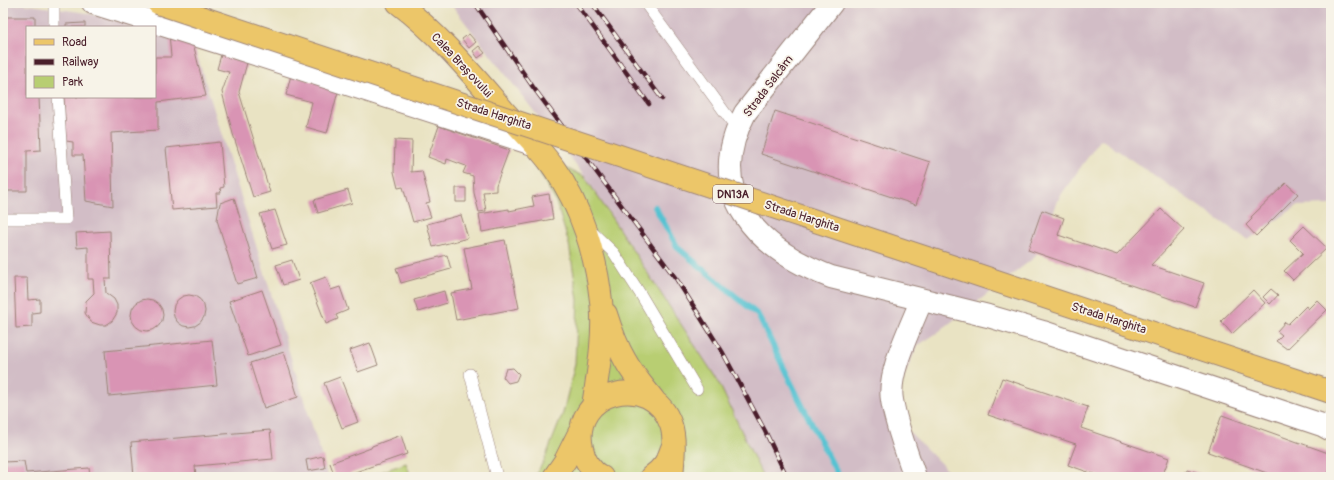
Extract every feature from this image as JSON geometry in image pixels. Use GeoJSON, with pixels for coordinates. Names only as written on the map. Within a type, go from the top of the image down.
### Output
{"type":"FeatureCollection","features":[{"type":"Feature","properties":{"kind":"main road","name":"Strada Harghita"},"geometry":{"type":"LineString","coordinates":[[158,3],[1331,392]]}},
{"type":"Feature","properties":{"kind":"main road","name":"Calea Brașovului"},"geometry":{"type":"LineString","coordinates":[[398,3],[434,34],[536,145],[555,169],[570,194],[582,222],[592,252],[601,302],[601,342],[592,406]]}},
{"type":"Feature","properties":{"kind":"main road","name":"Calea Brașovului"},"geometry":{"type":"LineString","coordinates":[[601,302],[624,359],[635,377],[666,413],[672,427],[672,477]]}},
{"type":"Feature","properties":{"kind":"main road"},"geometry":{"type":"LineString","coordinates":[[554,477],[565,461],[592,406],[601,399],[612,394],[634,392],[645,395],[655,401]]}},
{"type":"Feature","properties":{"kind":"main road"},"geometry":{"type":"LineString","coordinates":[[581,428],[580,441],[583,454],[589,466],[602,477]]}},
{"type":"Feature","properties":{"kind":"main road"},"geometry":{"type":"LineString","coordinates":[[651,477],[660,470],[669,457],[673,443]]}},
{"type":"Feature","properties":{"kind":"street"},"geometry":{"type":"LineString","coordinates":[[94,3],[227,44],[536,145]]}},
{"type":"Feature","properties":{"kind":"street","name":"Strada Salcâm"},"geometry":{"type":"LineString","coordinates":[[832,3],[746,113],[737,129],[731,151],[730,181],[735,197],[746,217],[759,232],[784,253],[810,269],[854,284],[922,301]]}},
{"type":"Feature","properties":{"kind":"street"},"geometry":{"type":"LineString","coordinates":[[915,477],[892,399],[893,377],[901,352],[922,301],[988,316],[1072,341],[1301,418],[1331,430]]}},
{"type":"Feature","properties":{"kind":"lane"},"geometry":{"type":"LineString","coordinates":[[54,3],[54,26]]}},
{"type":"Feature","properties":{"kind":"lane"},"geometry":{"type":"LineString","coordinates":[[645,3],[737,129]]}},
{"type":"Feature","properties":{"kind":"lane"},"geometry":{"type":"LineString","coordinates":[[3,219],[66,219],[58,98]]}},
{"type":"Feature","properties":{"kind":"lane"},"geometry":{"type":"LineString","coordinates":[[582,222],[614,253],[697,389]]}},
{"type":"Feature","properties":{"kind":"lane"},"geometry":{"type":"LineString","coordinates":[[470,374],[497,477]]}},
{"type":"Feature","properties":{"kind":"shaded area"},"geometry":{"type":"Polygon","coordinates":[[[450,3],[1331,3],[1331,205],[1297,206],[1248,240],[1101,139],[1060,196],[1035,257],[937,333],[917,346],[899,389],[896,418],[954,477],[763,477],[717,381],[585,177],[450,3]]]}},
{"type":"Feature","properties":{"kind":"shaded area"},"geometry":{"type":"Polygon","coordinates":[[[24,4],[87,13],[139,26],[26,26],[26,98],[156,98],[156,30],[192,39],[328,477],[3,477],[3,6],[24,4]]]}},
{"type":"Feature","properties":{"kind":"green space"},"geometry":{"type":"Polygon","coordinates":[[[527,150],[585,177],[718,381],[763,477],[534,477],[544,461],[563,413],[575,364],[578,300],[569,244],[556,202],[527,150]]]}},
{"type":"Feature","properties":{"kind":"green space"},"geometry":{"type":"Polygon","coordinates":[[[406,463],[411,477],[367,477],[406,463]]]}},
{"type":"Feature","properties":{"kind":"building"},"geometry":{"type":"Polygon","coordinates":[[[3,17],[35,17],[35,26],[26,26],[26,98],[39,98],[41,150],[27,151],[27,191],[3,191],[3,17]]]}},
{"type":"Feature","properties":{"kind":"building"},"geometry":{"type":"Polygon","coordinates":[[[85,23],[85,26],[66,26],[66,24],[85,23]]]}},
{"type":"Feature","properties":{"kind":"building"},"geometry":{"type":"Polygon","coordinates":[[[169,33],[192,39],[206,96],[158,102],[158,130],[111,133],[113,206],[86,201],[83,155],[73,155],[73,142],[66,141],[64,98],[156,98],[156,57],[171,57],[169,33]]]}},
{"type":"Feature","properties":{"kind":"building"},"geometry":{"type":"Polygon","coordinates":[[[469,34],[476,42],[469,48],[462,39],[469,34]]]}},
{"type":"Feature","properties":{"kind":"building"},"geometry":{"type":"Polygon","coordinates":[[[479,46],[485,53],[478,58],[473,51],[479,46]]]}},
{"type":"Feature","properties":{"kind":"building"},"geometry":{"type":"Polygon","coordinates":[[[221,55],[247,63],[239,92],[270,192],[253,197],[233,134],[222,92],[229,72],[217,69],[221,55]]]}},
{"type":"Feature","properties":{"kind":"building"},"geometry":{"type":"Polygon","coordinates":[[[291,75],[339,88],[327,133],[306,127],[312,102],[286,95],[291,75]]]}},
{"type":"Feature","properties":{"kind":"building"},"geometry":{"type":"Polygon","coordinates":[[[775,111],[930,162],[916,205],[761,154],[775,111]]]}},
{"type":"Feature","properties":{"kind":"building"},"geometry":{"type":"Polygon","coordinates":[[[439,126],[509,150],[496,185],[496,191],[483,192],[486,211],[479,212],[474,193],[473,176],[463,173],[466,166],[447,159],[446,164],[428,157],[439,126]]]}},
{"type":"Feature","properties":{"kind":"building"},"geometry":{"type":"Polygon","coordinates":[[[395,140],[412,141],[411,172],[422,171],[430,202],[426,203],[431,217],[413,222],[403,187],[398,188],[394,172],[395,140]]]}},
{"type":"Feature","properties":{"kind":"building"},"geometry":{"type":"Polygon","coordinates":[[[220,142],[224,187],[220,188],[221,193],[216,193],[217,206],[172,210],[166,148],[220,142]]]}},
{"type":"Feature","properties":{"kind":"building"},"geometry":{"type":"Polygon","coordinates":[[[1286,183],[1298,194],[1256,236],[1246,225],[1252,219],[1251,217],[1286,183]]]}},
{"type":"Feature","properties":{"kind":"building"},"geometry":{"type":"Polygon","coordinates":[[[456,188],[466,188],[466,202],[456,202],[456,188]]]}},
{"type":"Feature","properties":{"kind":"building"},"geometry":{"type":"Polygon","coordinates":[[[348,190],[352,203],[318,213],[314,200],[348,190]]]}},
{"type":"Feature","properties":{"kind":"building"},"geometry":{"type":"Polygon","coordinates":[[[549,194],[553,219],[482,232],[479,214],[509,209],[509,211],[534,206],[532,197],[549,194]]]}},
{"type":"Feature","properties":{"kind":"building"},"geometry":{"type":"Polygon","coordinates":[[[234,198],[258,278],[237,284],[217,220],[220,203],[234,198]]]}},
{"type":"Feature","properties":{"kind":"building"},"geometry":{"type":"Polygon","coordinates":[[[1161,209],[1184,230],[1151,265],[1204,283],[1195,307],[1028,250],[1042,210],[1064,218],[1058,235],[1117,255],[1161,209]]]}},
{"type":"Feature","properties":{"kind":"building"},"geometry":{"type":"Polygon","coordinates":[[[275,210],[287,245],[272,249],[260,214],[275,210]]]}},
{"type":"Feature","properties":{"kind":"building"},"geometry":{"type":"Polygon","coordinates":[[[461,215],[468,238],[433,247],[427,224],[461,215]]]}},
{"type":"Feature","properties":{"kind":"building"},"geometry":{"type":"Polygon","coordinates":[[[1304,226],[1327,248],[1293,280],[1284,271],[1303,253],[1290,240],[1304,226]]]}},
{"type":"Feature","properties":{"kind":"building"},"geometry":{"type":"Polygon","coordinates":[[[110,231],[111,279],[105,279],[106,293],[114,299],[117,305],[117,313],[112,321],[106,325],[100,325],[91,322],[85,313],[86,301],[94,293],[93,279],[88,279],[88,247],[77,248],[76,233],[110,231]]]}},
{"type":"Feature","properties":{"kind":"building"},"geometry":{"type":"Polygon","coordinates":[[[505,240],[519,308],[456,320],[451,293],[472,289],[464,248],[505,240]]]}},
{"type":"Feature","properties":{"kind":"building"},"geometry":{"type":"Polygon","coordinates":[[[447,255],[451,269],[401,283],[396,268],[447,255]]]}},
{"type":"Feature","properties":{"kind":"building"},"geometry":{"type":"Polygon","coordinates":[[[292,260],[299,280],[283,285],[276,265],[292,260]]]}},
{"type":"Feature","properties":{"kind":"building"},"geometry":{"type":"Polygon","coordinates":[[[326,277],[331,290],[340,287],[348,310],[336,315],[338,319],[326,324],[310,283],[326,277]]]}},
{"type":"Feature","properties":{"kind":"building"},"geometry":{"type":"Polygon","coordinates":[[[14,278],[27,278],[28,300],[40,299],[40,312],[32,313],[32,327],[16,328],[14,278]]]}},
{"type":"Feature","properties":{"kind":"building"},"geometry":{"type":"Polygon","coordinates":[[[1271,289],[1278,295],[1270,304],[1263,297],[1271,289]]]}},
{"type":"Feature","properties":{"kind":"building"},"geometry":{"type":"Polygon","coordinates":[[[262,290],[281,345],[248,356],[229,301],[262,290]]]}},
{"type":"Feature","properties":{"kind":"building"},"geometry":{"type":"Polygon","coordinates":[[[1253,290],[1265,303],[1232,334],[1221,321],[1253,290]]]}},
{"type":"Feature","properties":{"kind":"building"},"geometry":{"type":"Polygon","coordinates":[[[444,291],[447,303],[418,312],[414,300],[444,291]]]}},
{"type":"Feature","properties":{"kind":"building"},"geometry":{"type":"Polygon","coordinates":[[[189,295],[200,300],[205,311],[200,322],[189,327],[178,322],[173,311],[178,300],[189,295]]]}},
{"type":"Feature","properties":{"kind":"building"},"geometry":{"type":"Polygon","coordinates":[[[147,299],[158,304],[163,315],[158,326],[147,331],[136,326],[131,315],[136,304],[147,299]]]}},
{"type":"Feature","properties":{"kind":"building"},"geometry":{"type":"Polygon","coordinates":[[[1317,300],[1327,310],[1287,349],[1276,341],[1282,335],[1277,331],[1285,322],[1288,324],[1306,306],[1308,309],[1317,300]]]}},
{"type":"Feature","properties":{"kind":"building"},"geometry":{"type":"Polygon","coordinates":[[[212,340],[217,385],[109,396],[105,351],[212,340]]]}},
{"type":"Feature","properties":{"kind":"building"},"geometry":{"type":"Polygon","coordinates":[[[370,343],[378,365],[358,372],[350,350],[370,343]]]}},
{"type":"Feature","properties":{"kind":"building"},"geometry":{"type":"Polygon","coordinates":[[[284,352],[298,397],[264,408],[250,363],[284,352]]]}},
{"type":"Feature","properties":{"kind":"building"},"geometry":{"type":"Polygon","coordinates":[[[513,368],[519,374],[516,381],[508,383],[503,377],[506,369],[513,368]]]}},
{"type":"Feature","properties":{"kind":"building"},"geometry":{"type":"Polygon","coordinates":[[[340,377],[358,422],[342,428],[324,383],[340,377]]]}},
{"type":"Feature","properties":{"kind":"building"},"geometry":{"type":"Polygon","coordinates":[[[1002,378],[1088,407],[1081,428],[1169,458],[1162,477],[1102,477],[1068,465],[1076,444],[988,415],[1002,378]]]}},
{"type":"Feature","properties":{"kind":"building"},"geometry":{"type":"Polygon","coordinates":[[[1222,415],[1331,454],[1331,466],[1327,477],[1278,477],[1208,452],[1222,415]]]}},
{"type":"Feature","properties":{"kind":"building"},"geometry":{"type":"Polygon","coordinates":[[[270,430],[273,459],[195,466],[196,477],[134,477],[131,442],[270,430]]]}},
{"type":"Feature","properties":{"kind":"building"},"geometry":{"type":"Polygon","coordinates":[[[401,435],[407,454],[341,477],[335,477],[330,463],[401,435]]]}},
{"type":"Feature","properties":{"kind":"building"},"geometry":{"type":"Polygon","coordinates":[[[323,456],[325,468],[308,471],[306,460],[323,456]]]}},
{"type":"Feature","properties":{"kind":"building"},"geometry":{"type":"Polygon","coordinates":[[[24,461],[26,473],[89,468],[90,477],[3,477],[3,462],[24,461]]]}},
{"type":"Feature","properties":{"kind":"building"},"geometry":{"type":"Polygon","coordinates":[[[1187,469],[1210,477],[1184,477],[1187,469]]]}},
{"type":"Feature","properties":{"kind":"waterway"},"geometry":{"type":"LineString","coordinates":[[655,207],[678,248],[758,315],[839,477]]}},
{"type":"Feature","properties":{"kind":"railway"},"geometry":{"type":"LineString","coordinates":[[475,3],[533,87],[677,280],[723,353],[765,431],[787,477]]}},
{"type":"Feature","properties":{"kind":"railway"},"geometry":{"type":"LineString","coordinates":[[576,3],[649,104]]}},
{"type":"Feature","properties":{"kind":"railway"},"geometry":{"type":"LineString","coordinates":[[592,3],[662,99]]}}]}
